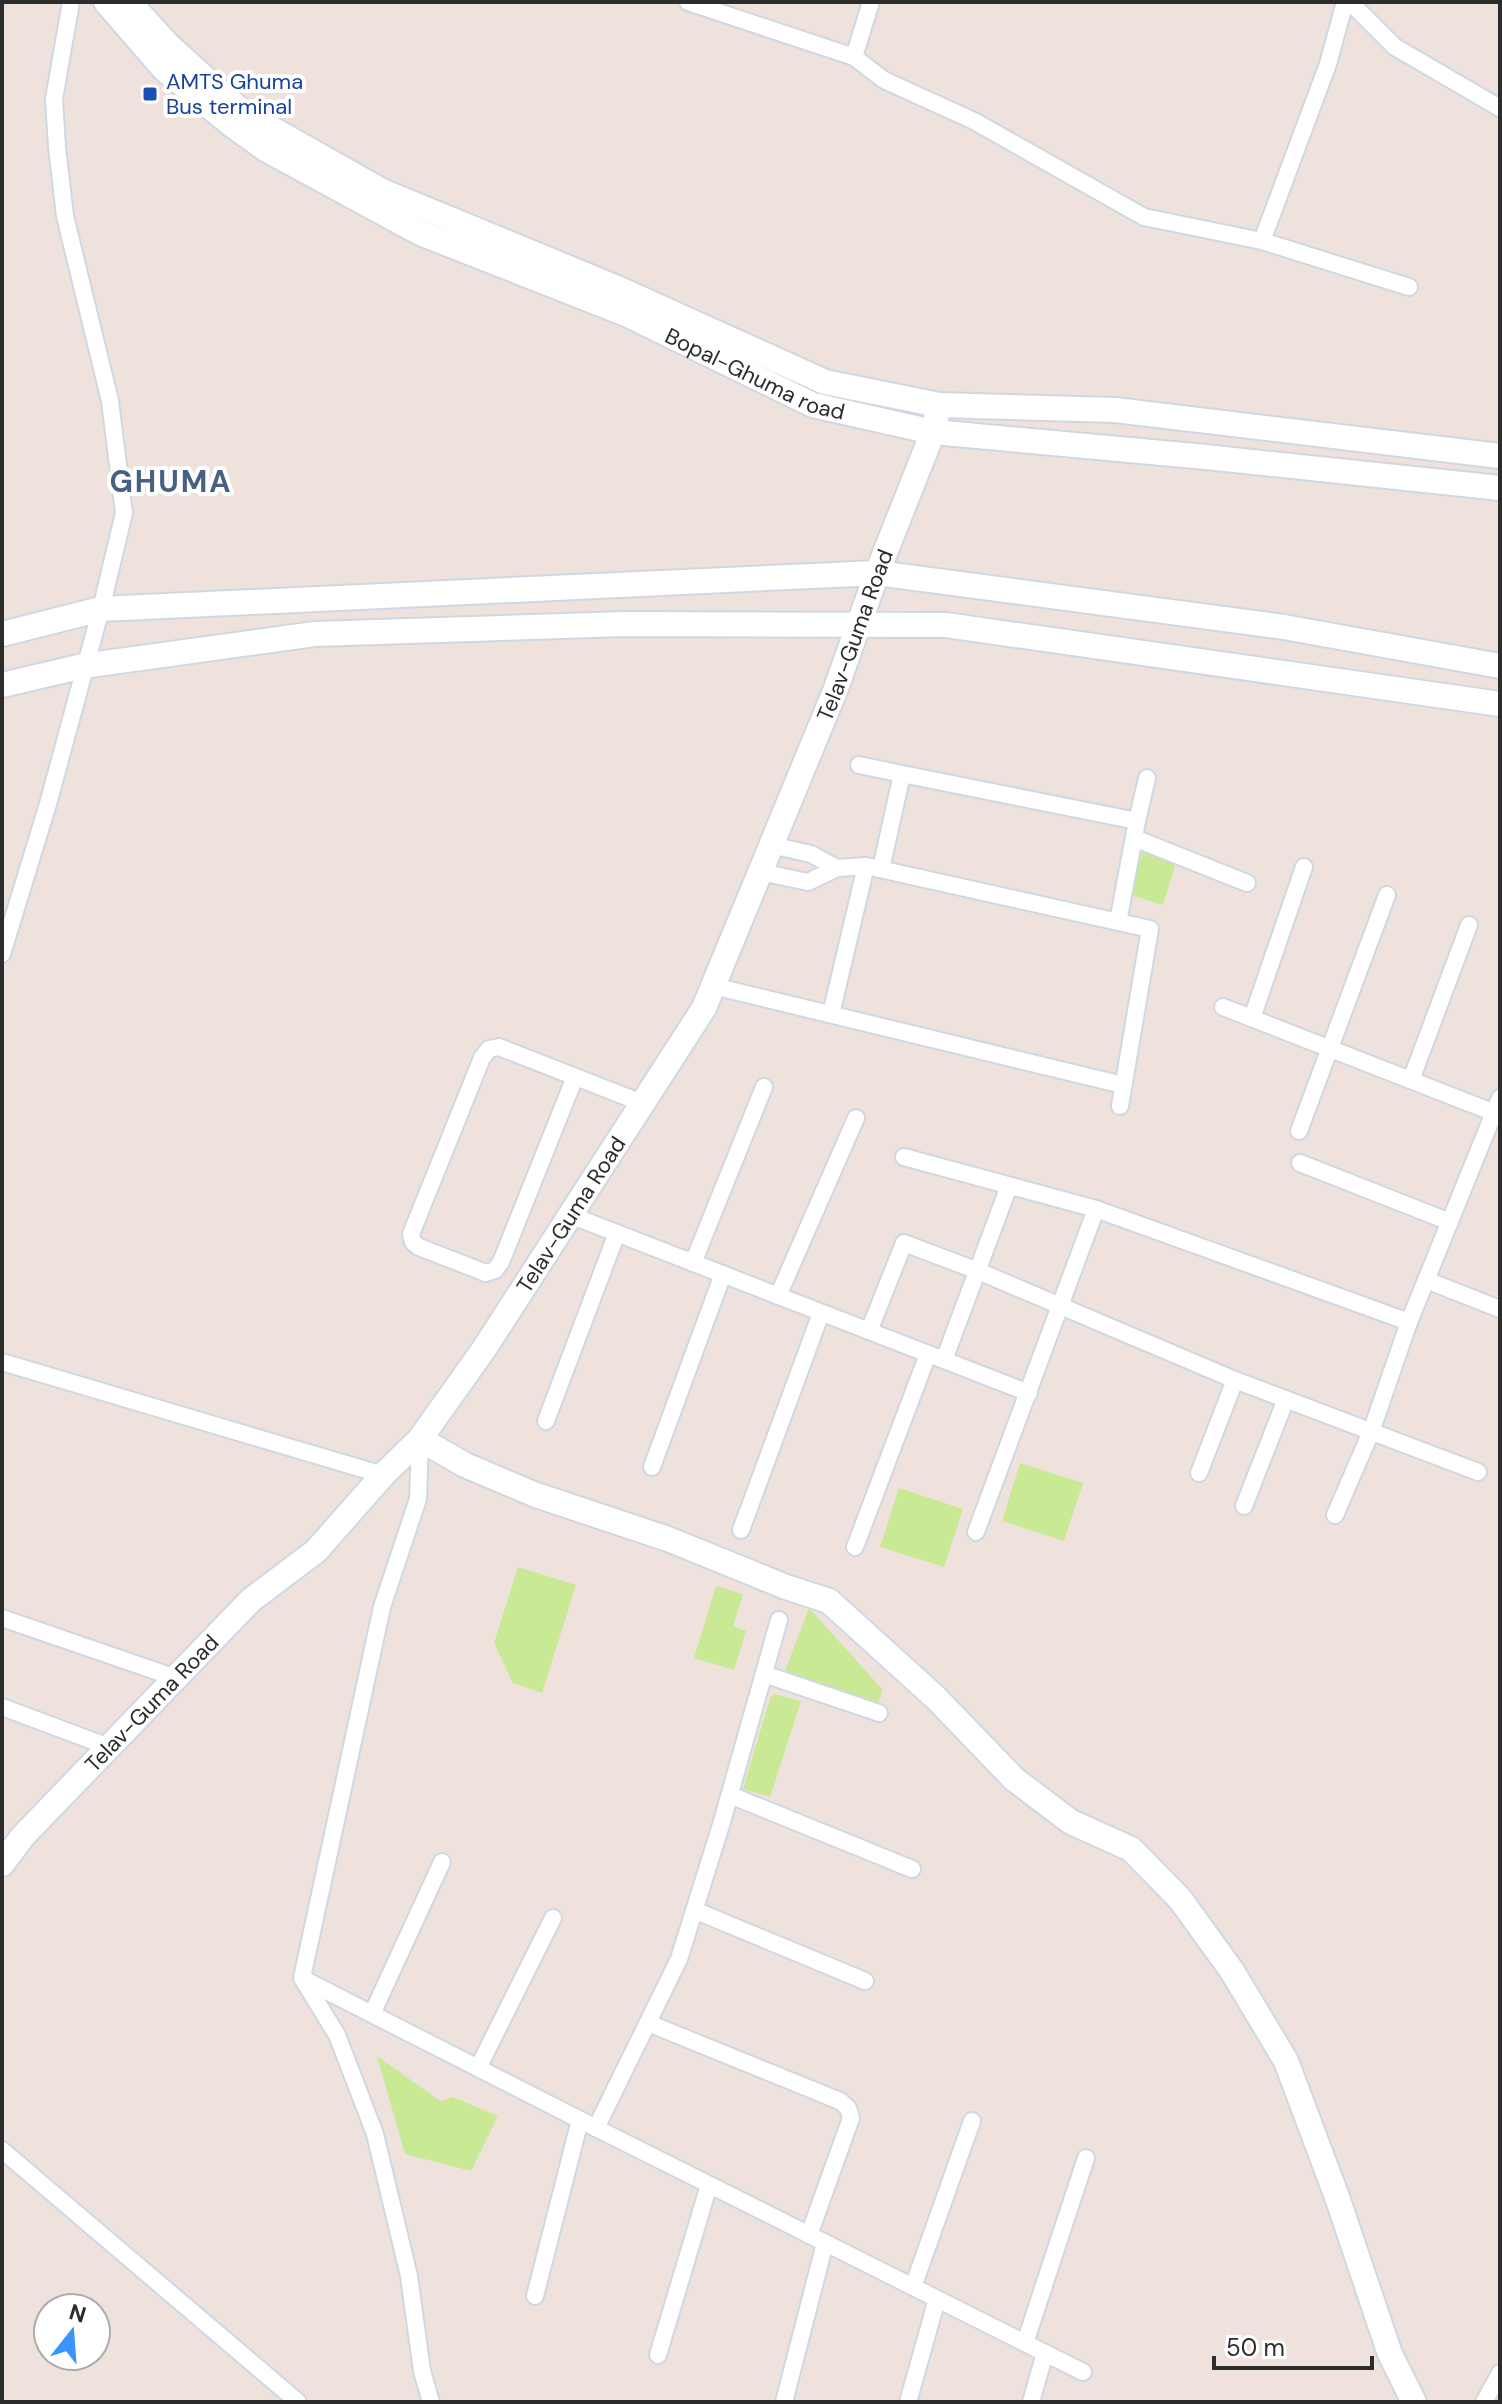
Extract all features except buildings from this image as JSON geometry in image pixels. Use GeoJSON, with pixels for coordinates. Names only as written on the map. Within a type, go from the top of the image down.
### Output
{"type":"FeatureCollection","features":[{"type":"Feature","properties":{"kind":"street"},"geometry":{"type":"LineString","coordinates":[[2,954],[48,804],[124,513],[110,401],[65,216],[57,147],[54,99],[71,2]]}},
{"type":"Feature","properties":{"kind":"street","name":"Bopal-Ghuma road"},"geometry":{"type":"LineString","coordinates":[[106,2],[164,69],[237,118],[267,150],[420,233],[626,314],[813,405],[933,432],[1500,488]]}},
{"type":"Feature","properties":{"kind":"street"},"geometry":{"type":"LineString","coordinates":[[129,2],[237,118],[382,191],[617,288],[825,382],[939,405],[1115,410],[1500,456]]}},
{"type":"Feature","properties":{"kind":"street"},"geometry":{"type":"LineString","coordinates":[[688,2],[854,57],[884,80],[974,121],[1144,217],[1262,241],[1409,287]]}},
{"type":"Feature","properties":{"kind":"street"},"geometry":{"type":"LineString","coordinates":[[854,57],[871,2]]}},
{"type":"Feature","properties":{"kind":"street"},"geometry":{"type":"LineString","coordinates":[[1262,241],[1348,2],[1395,47],[1500,108]]}},
{"type":"Feature","properties":{"kind":"street","name":"Telav-Guma Road"},"geometry":{"type":"LineString","coordinates":[[2,1864],[23,1836],[251,1600],[316,1551],[383,1475],[420,1439],[484,1349],[704,1008],[835,691],[877,573],[933,432],[939,405]]}},
{"type":"Feature","properties":{"kind":"street"},"geometry":{"type":"LineString","coordinates":[[2,634],[101,609],[877,573],[1284,627],[1500,666]]}},
{"type":"Feature","properties":{"kind":"street"},"geometry":{"type":"LineString","coordinates":[[2,685],[83,666],[315,634],[625,624],[946,625],[1500,704]]}},
{"type":"Feature","properties":{"kind":"street"},"geometry":{"type":"LineString","coordinates":[[859,765],[1136,829],[1247,883]]}},
{"type":"Feature","properties":{"kind":"street"},"geometry":{"type":"LineString","coordinates":[[831,1014],[902,774]]}},
{"type":"Feature","properties":{"kind":"street"},"geometry":{"type":"LineString","coordinates":[[1118,922],[1147,778]]}},
{"type":"Feature","properties":{"kind":"street"},"geometry":{"type":"LineString","coordinates":[[771,845],[811,854],[837,868]]}},
{"type":"Feature","properties":{"kind":"street"},"geometry":{"type":"LineString","coordinates":[[1252,1018],[1304,867]]}},
{"type":"Feature","properties":{"kind":"street"},"geometry":{"type":"LineString","coordinates":[[760,872],[808,882],[837,868],[874,868],[1150,929],[1120,1106]]}},
{"type":"Feature","properties":{"kind":"street"},"geometry":{"type":"LineString","coordinates":[[1299,1131],[1387,895]]}},
{"type":"Feature","properties":{"kind":"street"},"geometry":{"type":"LineString","coordinates":[[1411,1080],[1469,925]]}},
{"type":"Feature","properties":{"kind":"street"},"geometry":{"type":"LineString","coordinates":[[713,986],[1123,1085]]}},
{"type":"Feature","properties":{"kind":"street"},"geometry":{"type":"LineString","coordinates":[[1223,1007],[1411,1080],[1497,1105],[1493,1137],[1450,1222],[1409,1322],[1371,1432],[1335,1515]]}},
{"type":"Feature","properties":{"kind":"street"},"geometry":{"type":"LineString","coordinates":[[575,1077],[501,1262],[495,1270],[486,1273],[413,1242],[411,1234],[482,1058],[489,1049],[499,1047],[642,1103]]}},
{"type":"Feature","properties":{"kind":"street"},"geometry":{"type":"LineString","coordinates":[[693,1263],[764,1087]]}},
{"type":"Feature","properties":{"kind":"street"},"geometry":{"type":"LineString","coordinates":[[778,1296],[856,1118]]}},
{"type":"Feature","properties":{"kind":"street"},"geometry":{"type":"LineString","coordinates":[[904,1157],[1096,1209],[1409,1322]]}},
{"type":"Feature","properties":{"kind":"street"},"geometry":{"type":"LineString","coordinates":[[1300,1163],[1450,1222]]}},
{"type":"Feature","properties":{"kind":"street"},"geometry":{"type":"LineString","coordinates":[[855,1547],[936,1357],[978,1271],[1009,1186]]}},
{"type":"Feature","properties":{"kind":"street"},"geometry":{"type":"LineString","coordinates":[[976,1532],[1096,1209]]}},
{"type":"Feature","properties":{"kind":"street"},"geometry":{"type":"LineString","coordinates":[[570,1215],[1029,1393]]}},
{"type":"Feature","properties":{"kind":"street"},"geometry":{"type":"LineString","coordinates":[[546,1421],[617,1233]]}},
{"type":"Feature","properties":{"kind":"street"},"geometry":{"type":"LineString","coordinates":[[869,1331],[904,1243],[978,1271],[1235,1380],[1478,1472]]}},
{"type":"Feature","properties":{"kind":"street"},"geometry":{"type":"LineString","coordinates":[[652,1467],[723,1274]]}},
{"type":"Feature","properties":{"kind":"street"},"geometry":{"type":"LineString","coordinates":[[1426,1280],[1500,1309]]}},
{"type":"Feature","properties":{"kind":"street"},"geometry":{"type":"LineString","coordinates":[[741,1530],[821,1313]]}},
{"type":"Feature","properties":{"kind":"street"},"geometry":{"type":"LineString","coordinates":[[2,1362],[383,1475]]}},
{"type":"Feature","properties":{"kind":"street"},"geometry":{"type":"LineString","coordinates":[[1199,1473],[1235,1380]]}},
{"type":"Feature","properties":{"kind":"street"},"geometry":{"type":"LineString","coordinates":[[1244,1506],[1286,1399]]}},
{"type":"Feature","properties":{"kind":"street"},"geometry":{"type":"LineString","coordinates":[[431,2402],[422,2371],[409,2276],[375,2134],[337,2035],[302,1978],[382,1607],[418,1499],[420,1439],[465,1465],[536,1495],[668,1539],[829,1601],[936,1698],[1014,1779],[1071,1822],[1131,1849],[1189,1911],[1232,1971],[1286,2061],[1337,2197],[1390,2354],[1414,2402]]}},
{"type":"Feature","properties":{"kind":"street"},"geometry":{"type":"LineString","coordinates":[[2,1618],[176,1678]]}},
{"type":"Feature","properties":{"kind":"street"},"geometry":{"type":"LineString","coordinates":[[596,2128],[679,1959],[730,1795],[779,1620]]}},
{"type":"Feature","properties":{"kind":"street"},"geometry":{"type":"LineString","coordinates":[[764,1674],[879,1713]]}},
{"type":"Feature","properties":{"kind":"street"},"geometry":{"type":"LineString","coordinates":[[2,1707],[109,1747]]}},
{"type":"Feature","properties":{"kind":"street"},"geometry":{"type":"LineString","coordinates":[[730,1795],[912,1869]]}},
{"type":"Feature","properties":{"kind":"street"},"geometry":{"type":"LineString","coordinates":[[372,2014],[442,1862]]}},
{"type":"Feature","properties":{"kind":"street"},"geometry":{"type":"LineString","coordinates":[[694,1910],[865,1981]]}},
{"type":"Feature","properties":{"kind":"street"},"geometry":{"type":"LineString","coordinates":[[478,2068],[553,1918]]}},
{"type":"Feature","properties":{"kind":"street"},"geometry":{"type":"LineString","coordinates":[[302,1978],[1083,2372]]}},
{"type":"Feature","properties":{"kind":"street"},"geometry":{"type":"LineString","coordinates":[[648,2023],[840,2101],[848,2108],[851,2118],[809,2235]]}},
{"type":"Feature","properties":{"kind":"street"},"geometry":{"type":"LineString","coordinates":[[535,2296],[580,2120]]}},
{"type":"Feature","properties":{"kind":"street"},"geometry":{"type":"LineString","coordinates":[[913,2287],[972,2121]]}},
{"type":"Feature","properties":{"kind":"street"},"geometry":{"type":"LineString","coordinates":[[2,2150],[298,2402]]}},
{"type":"Feature","properties":{"kind":"street"},"geometry":{"type":"LineString","coordinates":[[1025,2343],[1086,2158]]}},
{"type":"Feature","properties":{"kind":"street"},"geometry":{"type":"LineString","coordinates":[[658,2355],[709,2185]]}},
{"type":"Feature","properties":{"kind":"street"},"geometry":{"type":"LineString","coordinates":[[784,2402],[825,2243]]}},
{"type":"Feature","properties":{"kind":"street"},"geometry":{"type":"LineString","coordinates":[[908,2402],[937,2299]]}},
{"type":"Feature","properties":{"kind":"street"},"geometry":{"type":"LineString","coordinates":[[1031,2402],[1045,2353]]}},
{"type":"Feature","properties":{"kind":"street"},"geometry":{"type":"LineString","coordinates":[[1484,2402],[1500,2373]]}},
{"type":"Feature","properties":{"kind":"green space"},"geometry":{"type":"Polygon","coordinates":[[[1143,849],[1177,859],[1163,905],[1130,895],[1143,849]]]}},
{"type":"Feature","properties":{"kind":"green space"},"geometry":{"type":"Polygon","coordinates":[[[1020,1463],[1083,1483],[1064,1541],[1002,1521],[1020,1463]]]}},
{"type":"Feature","properties":{"kind":"green space"},"geometry":{"type":"Polygon","coordinates":[[[899,1488],[963,1509],[944,1567],[880,1547],[899,1488]]]}},
{"type":"Feature","properties":{"kind":"green space"},"geometry":{"type":"Polygon","coordinates":[[[518,1567],[576,1585],[542,1693],[513,1683],[494,1643],[518,1567]]]}},
{"type":"Feature","properties":{"kind":"green space"},"geometry":{"type":"Polygon","coordinates":[[[716,1586],[743,1594],[733,1626],[746,1631],[734,1670],[694,1658],[716,1586]]]}},
{"type":"Feature","properties":{"kind":"green space"},"geometry":{"type":"Polygon","coordinates":[[[809,1608],[883,1690],[877,1705],[785,1671],[809,1608]]]}},
{"type":"Feature","properties":{"kind":"green space"},"geometry":{"type":"Polygon","coordinates":[[[774,1694],[801,1701],[770,1797],[743,1789],[770,1698],[774,1694]]]}},
{"type":"Feature","properties":{"kind":"green space"},"geometry":{"type":"Polygon","coordinates":[[[377,2056],[440,2101],[453,2097],[498,2116],[471,2171],[405,2154],[377,2056]]]}},
{"type":"Feature","properties":{"kind":"place","name":"AMTS Ghuma Bus terminal"},"geometry":{"type":"Point","coordinates":[150,94]}},
{"type":"Feature","properties":{"kind":"district","name":"GHUMA"},"geometry":{"type":"Point","coordinates":[171,481]}}]}
